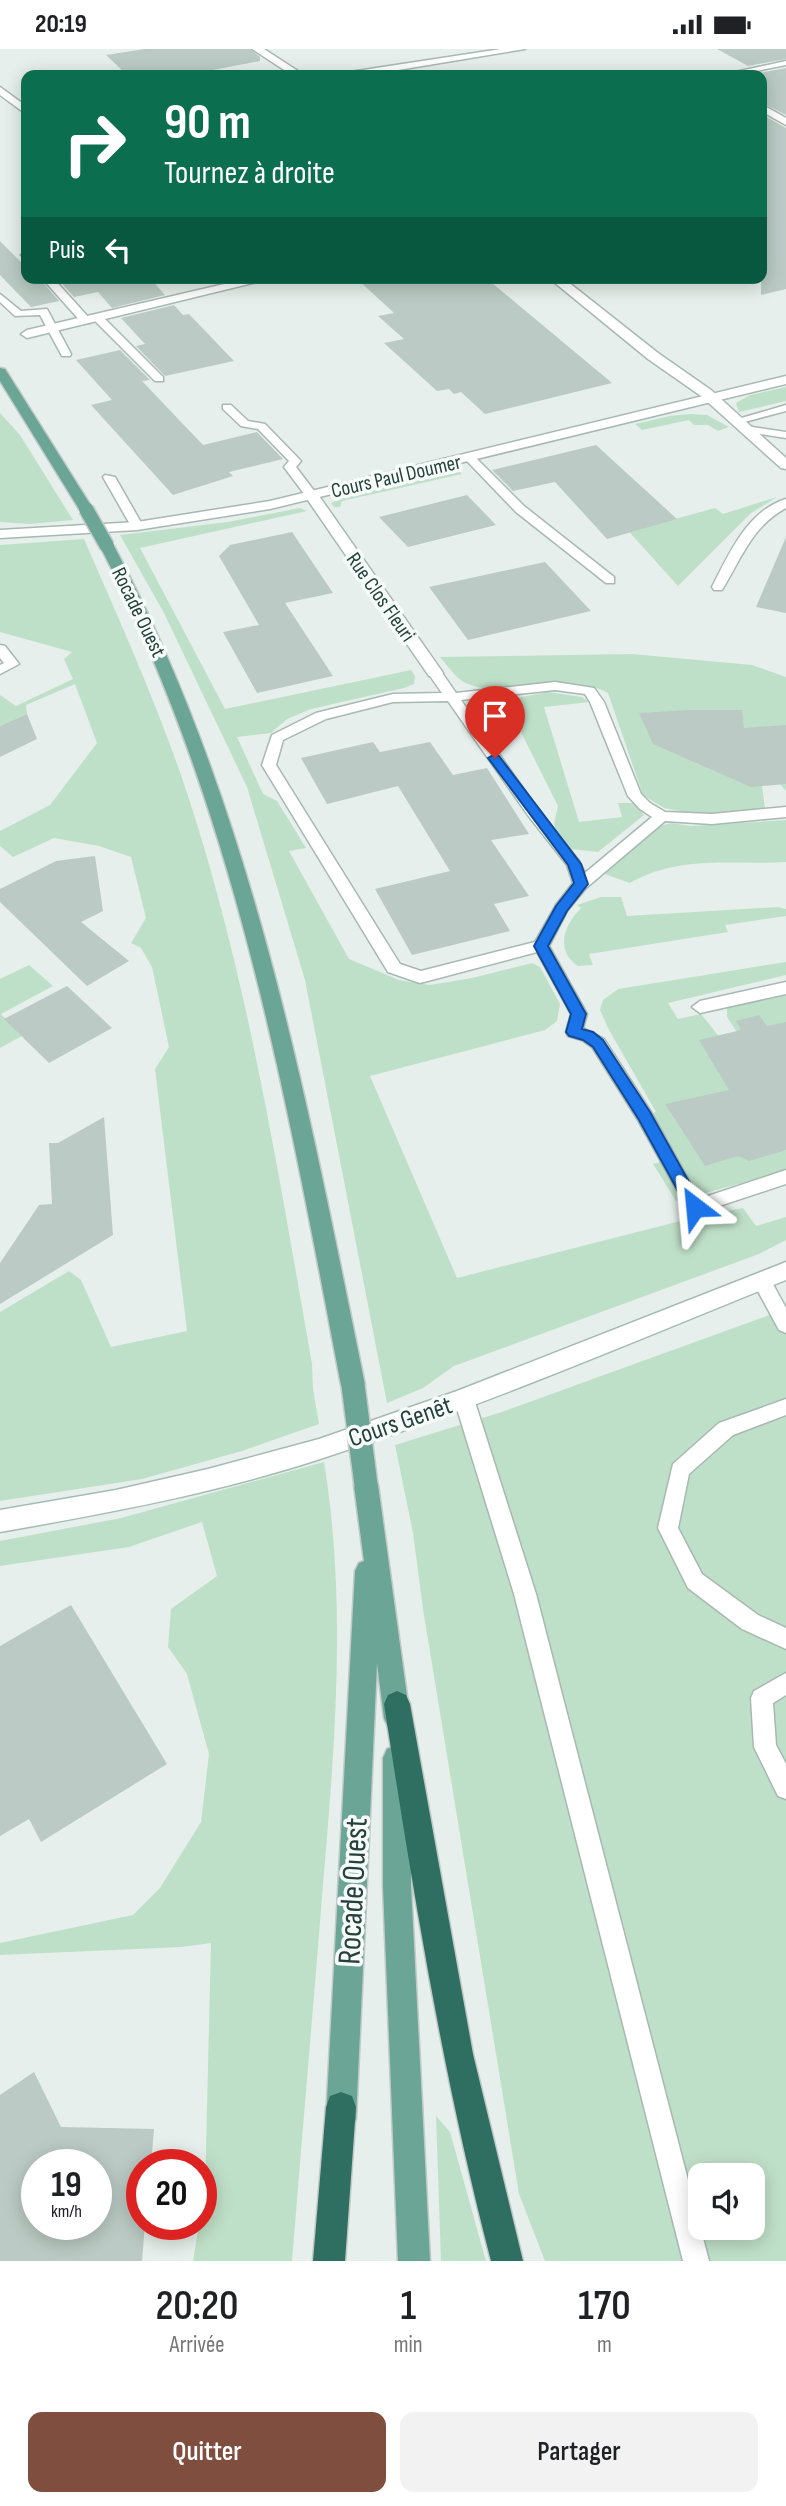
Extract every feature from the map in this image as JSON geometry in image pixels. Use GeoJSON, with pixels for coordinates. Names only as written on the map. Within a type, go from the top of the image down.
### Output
{"type":"FeatureCollection","features":[{"type":"Feature","properties":{"kind":"highway"},"geometry":{"type":"LineString","coordinates":[[397,1704],[426,1885],[461,2065],[486,2187],[507,2261]]}},
{"type":"Feature","properties":{"kind":"highway"},"geometry":{"type":"LineString","coordinates":[[329,2261],[341,2107]]}},
{"type":"Feature","properties":{"kind":"main road","name":"Rocade Ouest"},"geometry":{"type":"LineString","coordinates":[[0,372],[107,547],[146,621],[188,723],[237,871],[295,1092],[353,1385],[397,1704],[397,1886],[414,2261]]}},
{"type":"Feature","properties":{"kind":"main road"},"geometry":{"type":"LineString","coordinates":[[0,389],[20,401]]}},
{"type":"Feature","properties":{"kind":"main road","name":"Rocade Ouest"},"geometry":{"type":"LineString","coordinates":[[337,2261],[341,2107],[370,1522]]}},
{"type":"Feature","properties":{"kind":"street"},"geometry":{"type":"LineString","coordinates":[[257,49],[291,70]]}},
{"type":"Feature","properties":{"kind":"street"},"geometry":{"type":"LineString","coordinates":[[383,70],[520,49]]}},
{"type":"Feature","properties":{"kind":"street"},"geometry":{"type":"LineString","coordinates":[[0,90],[21,107]]}},
{"type":"Feature","properties":{"kind":"street"},"geometry":{"type":"LineString","coordinates":[[27,334],[240,284]]}},
{"type":"Feature","properties":{"kind":"street"},"geometry":{"type":"LineString","coordinates":[[563,284],[711,398],[786,465]]}},
{"type":"Feature","properties":{"kind":"street","name":"Cours Paul Doumer"},"geometry":{"type":"LineString","coordinates":[[0,534],[137,526],[312,496],[786,380]]}},
{"type":"Feature","properties":{"kind":"street","name":"Rue Clos Fleuri"},"geometry":{"type":"LineString","coordinates":[[312,496],[435,673]]}},
{"type":"Feature","properties":{"kind":"street","name":"Cours Genêt"},"geometry":{"type":"LineString","coordinates":[[0,1521],[116,1501],[208,1480],[320,1449],[464,1399],[786,1271]]}},
{"type":"Feature","properties":{"kind":"lane"},"geometry":{"type":"LineString","coordinates":[[750,70],[786,63]]}},
{"type":"Feature","properties":{"kind":"lane"},"geometry":{"type":"LineString","coordinates":[[767,111],[786,122]]}},
{"type":"Feature","properties":{"kind":"lane"},"geometry":{"type":"LineString","coordinates":[[54,284],[159,379]]}},
{"type":"Feature","properties":{"kind":"lane"},"geometry":{"type":"LineString","coordinates":[[0,297],[19,314],[43,310],[66,354]]}},
{"type":"Feature","properties":{"kind":"lane"},"geometry":{"type":"LineString","coordinates":[[228,407],[245,425],[261,426],[295,461],[289,467],[312,496]]}},
{"type":"Feature","properties":{"kind":"lane"},"geometry":{"type":"LineString","coordinates":[[742,425],[786,408]]}},
{"type":"Feature","properties":{"kind":"lane"},"geometry":{"type":"LineString","coordinates":[[742,425],[786,435]]}},
{"type":"Feature","properties":{"kind":"lane"},"geometry":{"type":"LineString","coordinates":[[470,458],[520,509],[610,580]]}},
{"type":"Feature","properties":{"kind":"lane"},"geometry":{"type":"LineString","coordinates":[[109,477],[137,526]]}},
{"type":"Feature","properties":{"kind":"lane"},"geometry":{"type":"LineString","coordinates":[[718,587],[740,545],[757,522],[771,509],[786,503]]}},
{"type":"Feature","properties":{"kind":"lane"},"geometry":{"type":"LineString","coordinates":[[0,649],[12,664],[0,670]]}},
{"type":"Feature","properties":{"kind":"lane","name":"Rue Clos Fleuri"},"geometry":{"type":"LineString","coordinates":[[435,673],[532,811],[575,864],[581,884]]}},
{"type":"Feature","properties":{"kind":"lane"},"geometry":{"type":"LineString","coordinates":[[662,815],[581,884],[561,909],[541,946],[420,977],[394,968],[269,765],[277,739],[321,716],[393,698],[452,697],[555,686],[589,691],[597,702],[635,796],[645,806],[662,815],[712,819],[779,812],[771,795]]}},
{"type":"Feature","properties":{"kind":"lane"},"geometry":{"type":"LineString","coordinates":[[541,946],[579,1014],[574,1032],[587,1035],[598,1043],[645,1116],[695,1207],[786,1177]]}},
{"type":"Feature","properties":{"kind":"lane"},"geometry":{"type":"LineString","coordinates":[[699,1007],[786,988]]}},
{"type":"Feature","properties":{"kind":"lane"},"geometry":{"type":"LineString","coordinates":[[762,1282],[786,1325]]}},
{"type":"Feature","properties":{"kind":"lane"},"geometry":{"type":"LineString","coordinates":[[464,1399],[478,1453],[525,1594],[696,2261]]}},
{"type":"Feature","properties":{"kind":"lane"},"geometry":{"type":"LineString","coordinates":[[786,1408],[726,1429],[680,1470],[668,1528],[695,1581],[750,1622],[786,1639]]}},
{"type":"Feature","properties":{"kind":"lane"},"geometry":{"type":"LineString","coordinates":[[786,1682],[762,1698],[765,1747],[786,1788]]}},
{"type":"Feature","properties":{"kind":"green space"},"geometry":{"type":"Polygon","coordinates":[[[786,387],[786,401],[739,412],[736,403],[750,395],[786,387]]]}},
{"type":"Feature","properties":{"kind":"green space"},"geometry":{"type":"Polygon","coordinates":[[[0,413],[20,435],[73,520],[30,524],[0,522],[0,413]]]}},
{"type":"Feature","properties":{"kind":"green space"},"geometry":{"type":"Polygon","coordinates":[[[707,415],[729,427],[718,431],[708,425],[694,425],[689,420],[642,430],[635,424],[670,416],[707,415]]]}},
{"type":"Feature","properties":{"kind":"green space"},"geometry":{"type":"Polygon","coordinates":[[[459,471],[462,474],[342,501],[340,507],[334,507],[331,503],[348,496],[459,471]]]}},
{"type":"Feature","properties":{"kind":"green space"},"geometry":{"type":"Polygon","coordinates":[[[777,497],[751,513],[678,586],[613,514],[646,527],[715,508],[723,514],[777,497]]]}},
{"type":"Feature","properties":{"kind":"green space"},"geometry":{"type":"Polygon","coordinates":[[[300,508],[307,511],[140,548],[225,709],[411,670],[415,676],[414,684],[404,688],[311,709],[287,719],[271,733],[237,737],[263,794],[277,801],[306,848],[289,851],[349,959],[399,980],[430,985],[532,963],[540,967],[560,1004],[557,1021],[545,1030],[370,1076],[457,1278],[700,1216],[743,1208],[756,1226],[786,1217],[786,1240],[759,1254],[454,1366],[423,1388],[387,1403],[305,980],[247,787],[164,613],[120,535],[228,522],[300,508]]]}},
{"type":"Feature","properties":{"kind":"green space"},"geometry":{"type":"Polygon","coordinates":[[[84,539],[170,745],[204,847],[224,919],[272,1141],[312,1364],[319,1424],[242,1451],[142,1479],[0,1501],[0,1312],[69,1271],[81,1280],[111,1347],[187,1331],[155,1069],[169,1047],[152,967],[141,948],[131,943],[146,918],[131,857],[99,846],[54,838],[13,857],[0,846],[0,831],[50,805],[97,743],[75,684],[26,705],[27,714],[0,726],[0,695],[16,706],[73,679],[64,659],[72,652],[0,632],[0,545],[84,539]]]}},
{"type":"Feature","properties":{"kind":"green space"},"geometry":{"type":"Polygon","coordinates":[[[632,654],[752,665],[786,677],[786,791],[780,784],[762,786],[765,808],[727,814],[690,813],[664,808],[643,795],[608,693],[589,686],[569,684],[507,688],[472,685],[458,678],[440,657],[632,654]]]}},
{"type":"Feature","properties":{"kind":"green space"},"geometry":{"type":"Polygon","coordinates":[[[548,692],[582,697],[590,702],[544,707],[579,822],[622,817],[618,803],[635,803],[644,815],[598,852],[561,848],[554,824],[558,806],[521,732],[502,712],[480,710],[481,705],[548,692]]]}},
{"type":"Feature","properties":{"kind":"green space"},"geometry":{"type":"Polygon","coordinates":[[[786,820],[786,862],[686,865],[648,874],[630,883],[605,874],[657,827],[671,823],[691,826],[786,820]]]}},
{"type":"Feature","properties":{"kind":"green space"},"geometry":{"type":"Polygon","coordinates":[[[601,897],[621,897],[627,916],[778,907],[786,909],[786,916],[725,925],[728,932],[589,954],[593,965],[578,966],[566,952],[564,937],[570,922],[581,908],[577,905],[601,897]]]}},
{"type":"Feature","properties":{"kind":"green space"},"geometry":{"type":"Polygon","coordinates":[[[786,962],[786,975],[668,1003],[678,1019],[701,1014],[721,1039],[739,1035],[727,1017],[727,1006],[786,993],[786,1171],[676,1201],[653,1164],[668,1160],[645,1116],[656,1112],[608,1028],[600,1010],[603,1000],[618,989],[786,962]]]}},
{"type":"Feature","properties":{"kind":"green space"},"geometry":{"type":"Polygon","coordinates":[[[29,965],[53,986],[1,1014],[22,1036],[0,1048],[0,979],[29,965]]]}},
{"type":"Feature","properties":{"kind":"green space"},"geometry":{"type":"Polygon","coordinates":[[[786,1309],[786,2261],[545,2261],[519,2194],[423,1609],[413,1533],[395,1445],[502,1412],[786,1309]]]}},
{"type":"Feature","properties":{"kind":"green space"},"geometry":{"type":"Polygon","coordinates":[[[324,1462],[335,1568],[335,1726],[292,2261],[193,2261],[196,2240],[217,2240],[217,2149],[206,2149],[211,1943],[182,1947],[0,1955],[0,1943],[133,1915],[160,1888],[201,1822],[209,1754],[187,1674],[168,1647],[171,1609],[217,1576],[202,1522],[129,1547],[0,1566],[0,1541],[121,1518],[324,1462]]]}},
{"type":"Feature","properties":{"kind":"green space"},"geometry":{"type":"Polygon","coordinates":[[[436,2116],[450,2132],[486,2261],[441,2261],[436,2116]]]}},
{"type":"Feature","properties":{"kind":"building"},"geometry":{"type":"Polygon","coordinates":[[[145,49],[250,49],[260,57],[260,61],[213,70],[122,70],[106,55],[145,49]]]}},
{"type":"Feature","properties":{"kind":"building"},"geometry":{"type":"Polygon","coordinates":[[[717,49],[786,49],[786,59],[748,66],[717,49]]]}},
{"type":"Feature","properties":{"kind":"building"},"geometry":{"type":"Polygon","coordinates":[[[786,68],[786,115],[767,105],[767,72],[786,68]]]}},
{"type":"Feature","properties":{"kind":"building"},"geometry":{"type":"Polygon","coordinates":[[[767,117],[786,128],[786,289],[761,295],[761,284],[767,284],[767,117]]]}},
{"type":"Feature","properties":{"kind":"building"},"geometry":{"type":"Polygon","coordinates":[[[0,241],[21,262],[21,284],[44,284],[59,301],[31,307],[0,275],[0,241]]]}},
{"type":"Feature","properties":{"kind":"building"},"geometry":{"type":"Polygon","coordinates":[[[62,284],[155,284],[165,295],[112,308],[98,292],[74,297],[62,284]]]}},
{"type":"Feature","properties":{"kind":"building"},"geometry":{"type":"Polygon","coordinates":[[[363,284],[493,284],[612,383],[485,414],[461,392],[454,394],[449,389],[437,391],[384,343],[404,339],[378,316],[394,313],[363,284]]]}},
{"type":"Feature","properties":{"kind":"building"},"geometry":{"type":"Polygon","coordinates":[[[174,305],[183,315],[189,314],[234,361],[165,376],[136,346],[145,344],[121,318],[174,305]]]}},
{"type":"Feature","properties":{"kind":"building"},"geometry":{"type":"Polygon","coordinates":[[[120,350],[150,380],[142,381],[203,445],[257,432],[283,459],[229,472],[233,476],[173,495],[91,405],[112,400],[76,360],[120,350]]]}},
{"type":"Feature","properties":{"kind":"building"},"geometry":{"type":"Polygon","coordinates":[[[596,445],[677,519],[607,539],[555,482],[513,491],[492,470],[596,445]]]}},
{"type":"Feature","properties":{"kind":"building"},"geometry":{"type":"Polygon","coordinates":[[[467,495],[496,525],[408,547],[379,517],[467,495]]]}},
{"type":"Feature","properties":{"kind":"building"},"geometry":{"type":"Polygon","coordinates":[[[292,532],[333,593],[285,603],[333,676],[257,693],[223,632],[259,625],[219,556],[230,545],[292,532]]]}},
{"type":"Feature","properties":{"kind":"building"},"geometry":{"type":"Polygon","coordinates":[[[786,537],[786,613],[756,607],[786,537]]]}},
{"type":"Feature","properties":{"kind":"building"},"geometry":{"type":"Polygon","coordinates":[[[545,562],[591,611],[468,640],[429,587],[545,562]]]}},
{"type":"Feature","properties":{"kind":"building"},"geometry":{"type":"Polygon","coordinates":[[[742,710],[744,728],[786,725],[786,784],[751,787],[653,744],[639,713],[742,710]]]}},
{"type":"Feature","properties":{"kind":"building"},"geometry":{"type":"Polygon","coordinates":[[[27,714],[37,739],[0,757],[0,726],[27,714]]]}},
{"type":"Feature","properties":{"kind":"building"},"geometry":{"type":"Polygon","coordinates":[[[373,742],[380,752],[430,742],[453,775],[487,768],[529,834],[491,840],[529,896],[494,904],[510,931],[412,955],[375,889],[450,871],[398,786],[327,804],[301,758],[373,742]]]}},
{"type":"Feature","properties":{"kind":"building"},"geometry":{"type":"Polygon","coordinates":[[[95,856],[103,911],[81,922],[129,961],[87,986],[0,902],[0,889],[56,861],[95,856]]]}},
{"type":"Feature","properties":{"kind":"building"},"geometry":{"type":"Polygon","coordinates":[[[67,986],[112,1028],[49,1063],[4,1019],[67,986]]]}},
{"type":"Feature","properties":{"kind":"building"},"geometry":{"type":"Polygon","coordinates":[[[759,1015],[767,1026],[786,1022],[786,1150],[749,1161],[738,1156],[705,1166],[665,1104],[729,1090],[699,1040],[741,1030],[736,1021],[759,1015]]]}},
{"type":"Feature","properties":{"kind":"building"},"geometry":{"type":"Polygon","coordinates":[[[104,1117],[113,1235],[0,1304],[0,1263],[39,1205],[52,1204],[49,1143],[58,1143],[104,1117]]]}},
{"type":"Feature","properties":{"kind":"building"},"geometry":{"type":"Polygon","coordinates":[[[71,1605],[167,1764],[41,1842],[29,1819],[0,1836],[0,1646],[71,1605]]]}},
{"type":"Feature","properties":{"kind":"building"},"geometry":{"type":"Polygon","coordinates":[[[34,2072],[61,2127],[154,2129],[152,2149],[126,2149],[126,2240],[144,2240],[142,2261],[0,2261],[0,2095],[34,2072]]]}},
{"type":"Feature","properties":{"kind":"route"},"geometry":{"type":"LineString","coordinates":[[495,758],[532,811],[575,864],[581,884],[561,909],[541,946],[579,1014],[574,1032],[587,1035],[598,1043],[645,1116],[695,1207]]}}]}
